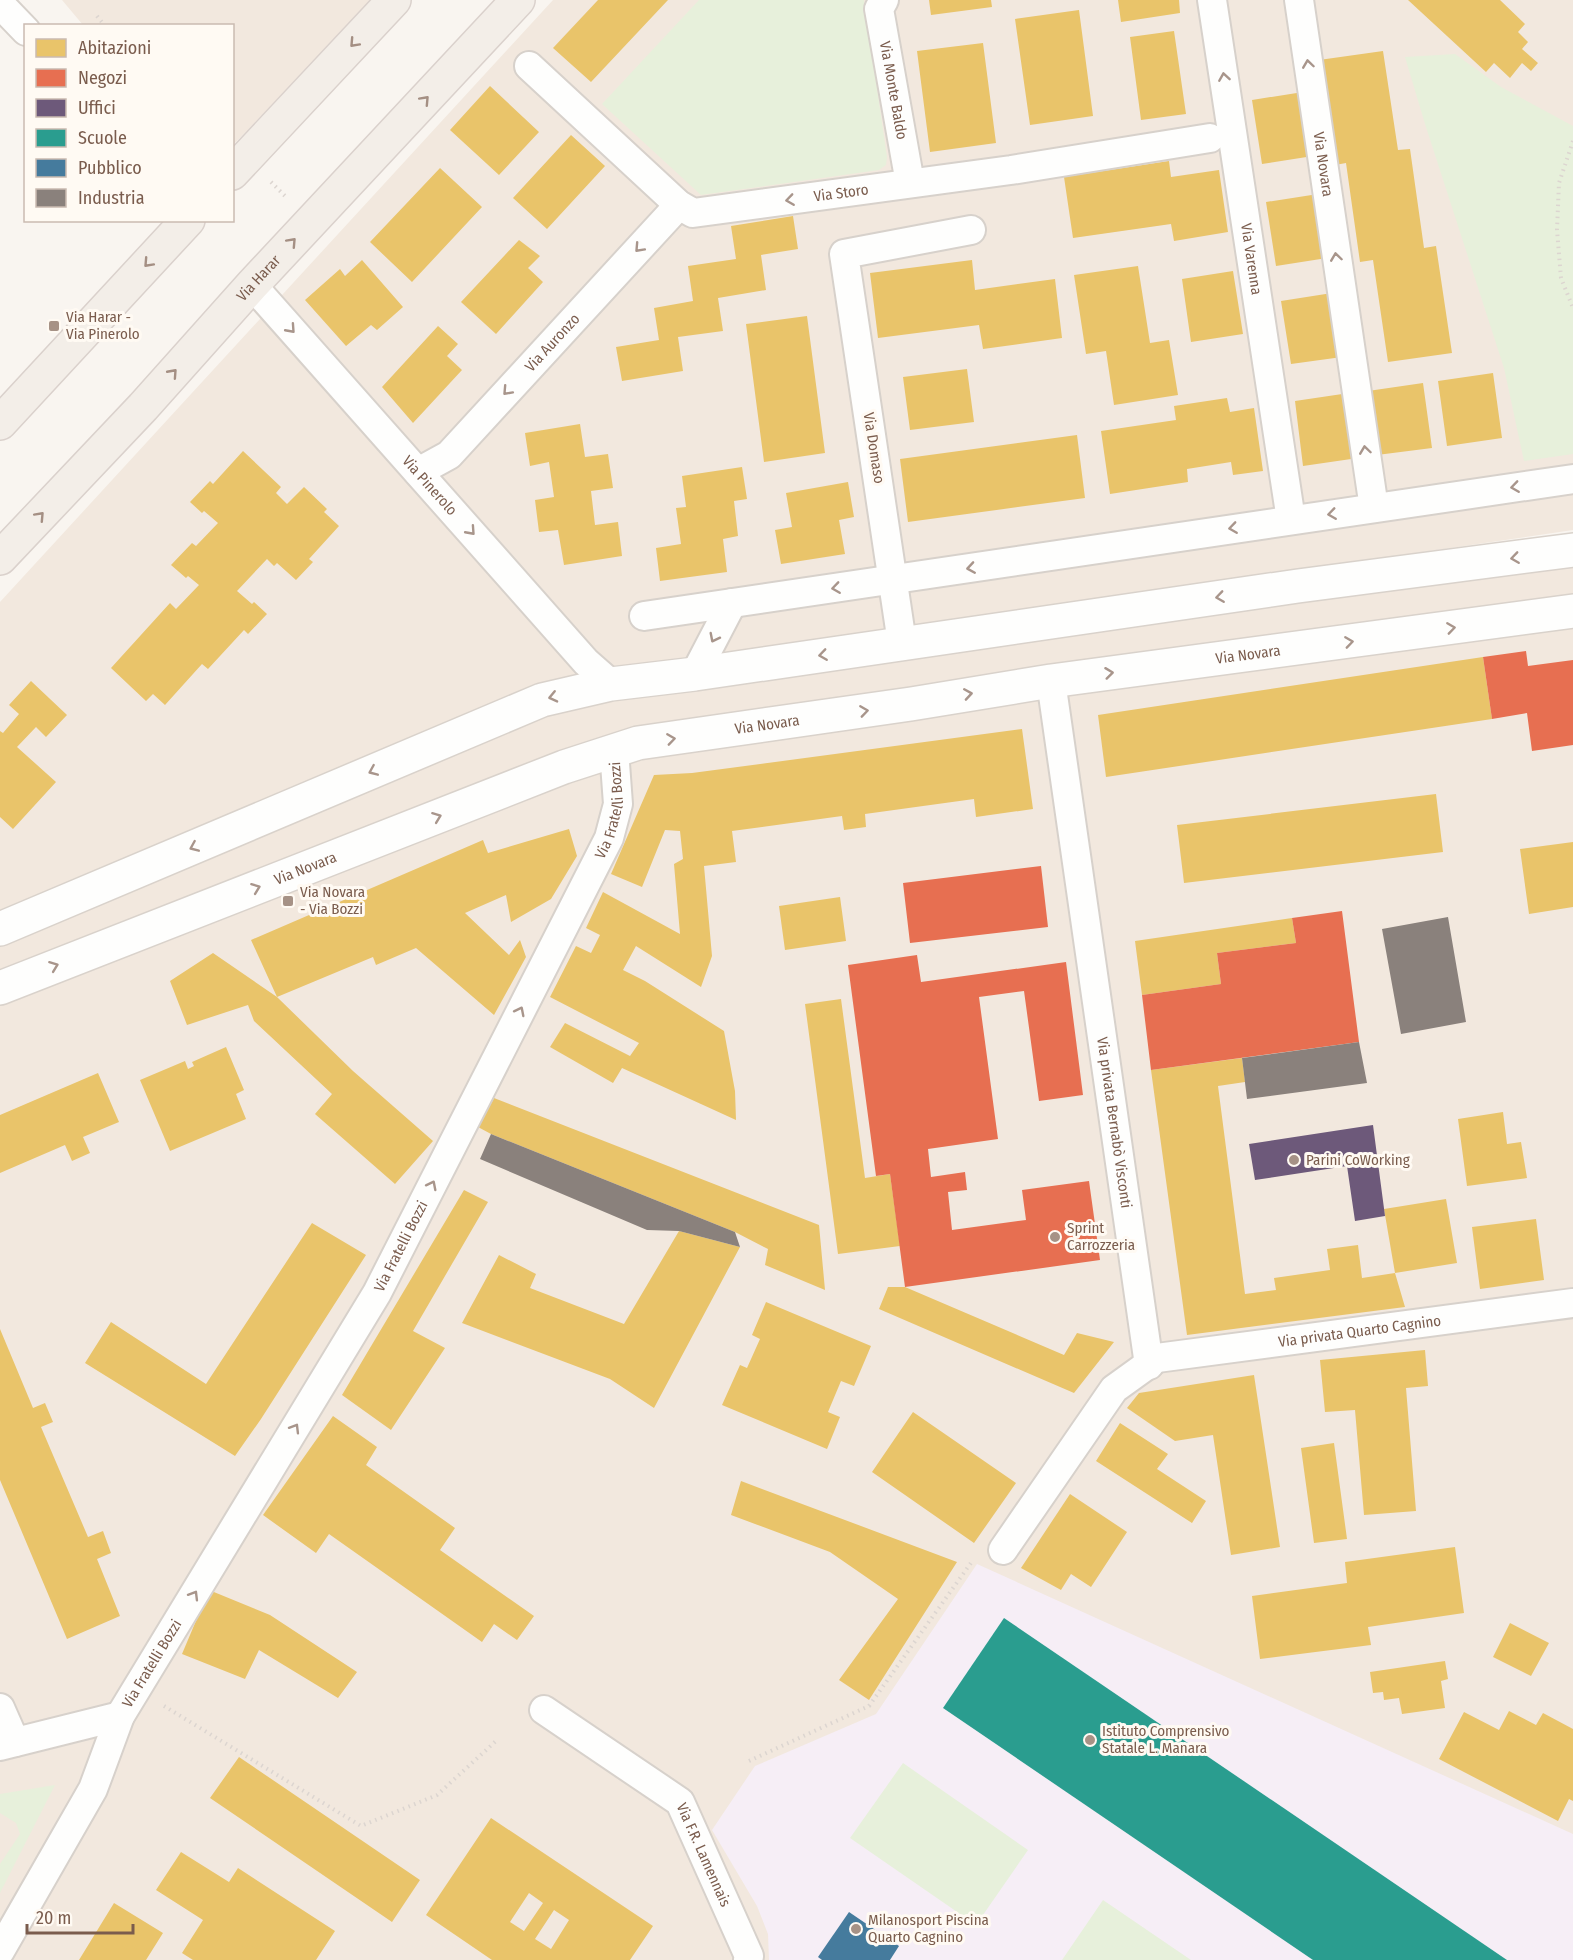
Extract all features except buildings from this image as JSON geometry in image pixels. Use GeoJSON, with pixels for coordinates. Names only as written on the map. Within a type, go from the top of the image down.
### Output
{"type":"FeatureCollection","features":[{"type":"Feature","properties":{"kind":"main road"},"geometry":{"type":"LineString","coordinates":[[234,171],[393,0]]}},
{"type":"Feature","properties":{"kind":"main road","name":"Via Harar"},"geometry":{"type":"LineString","coordinates":[[0,558],[143,407],[252,285],[519,0]]}},
{"type":"Feature","properties":{"kind":"main road"},"geometry":{"type":"LineString","coordinates":[[0,423],[186,222]]}},
{"type":"Feature","properties":{"kind":"street","name":"Via Monte Baldo"},"geometry":{"type":"LineString","coordinates":[[884,0],[879,9],[910,183]]}},
{"type":"Feature","properties":{"kind":"street","name":"Via Varenna"},"geometry":{"type":"LineString","coordinates":[[1212,0],[1221,136],[1291,520]]}},
{"type":"Feature","properties":{"kind":"street","name":"Via Novara"},"geometry":{"type":"LineString","coordinates":[[1299,0],[1374,508]]}},
{"type":"Feature","properties":{"kind":"street"},"geometry":{"type":"LineString","coordinates":[[0,4],[24,29]]}},
{"type":"Feature","properties":{"kind":"street"},"geometry":{"type":"LineString","coordinates":[[529,66],[679,205]]}},
{"type":"Feature","properties":{"kind":"street","name":"Via Storo"},"geometry":{"type":"LineString","coordinates":[[679,205],[693,213],[1011,170],[1221,136]]}},
{"type":"Feature","properties":{"kind":"street","name":"Via Auronzo"},"geometry":{"type":"LineString","coordinates":[[418,472],[449,455],[679,205]]}},
{"type":"Feature","properties":{"kind":"street","name":"Via Domaso"},"geometry":{"type":"LineString","coordinates":[[902,643],[844,254],[971,230]]}},
{"type":"Feature","properties":{"kind":"street","name":"Via Pinerolo"},"geometry":{"type":"LineString","coordinates":[[252,285],[586,662],[610,684]]}},
{"type":"Feature","properties":{"kind":"street"},"geometry":{"type":"LineString","coordinates":[[644,616],[1573,479]]}},
{"type":"Feature","properties":{"kind":"street"},"geometry":{"type":"LineString","coordinates":[[0,929],[542,700],[610,684],[696,674],[1298,586],[1573,550]]}},
{"type":"Feature","properties":{"kind":"street"},"geometry":{"type":"LineString","coordinates":[[696,674],[732,603]]}},
{"type":"Feature","properties":{"kind":"street","name":"Via Novara"},"geometry":{"type":"LineString","coordinates":[[0,988],[553,771],[638,743],[899,706],[1051,681],[1573,611]]}},
{"type":"Feature","properties":{"kind":"street","name":"Via privata Bernabò Visconti"},"geometry":{"type":"LineString","coordinates":[[1051,681],[1149,1365]]}},
{"type":"Feature","properties":{"kind":"street","name":"Via Fratelli Bozzi"},"geometry":{"type":"LineString","coordinates":[[0,1951],[93,1789],[120,1716],[383,1283],[609,838],[618,804],[614,750]]}},
{"type":"Feature","properties":{"kind":"street","name":"Via privata Quarto Cagnino"},"geometry":{"type":"LineString","coordinates":[[1149,1365],[1157,1358],[1573,1303]]}},
{"type":"Feature","properties":{"kind":"street"},"geometry":{"type":"LineString","coordinates":[[990,1552],[1114,1389],[1149,1365]]}},
{"type":"Feature","properties":{"kind":"street"},"geometry":{"type":"LineString","coordinates":[[0,1708],[7,1744]]}},
{"type":"Feature","properties":{"kind":"street","name":"Via F.R. Lamennais"},"geometry":{"type":"LineString","coordinates":[[544,1710],[680,1802],[749,1956],[748,1960]]}},
{"type":"Feature","properties":{"kind":"street","name":"Via Fratelli Bozzi"},"geometry":{"type":"LineString","coordinates":[[7,1744],[120,1716]]}},
{"type":"Feature","properties":{"kind":"path"},"geometry":{"type":"LineString","coordinates":[[97,16],[103,24]]}},
{"type":"Feature","properties":{"kind":"path"},"geometry":{"type":"LineString","coordinates":[[1573,141],[1558,183],[1557,230],[1561,278],[1573,308]]}},
{"type":"Feature","properties":{"kind":"path"},"geometry":{"type":"LineString","coordinates":[[268,179],[291,201]]}},
{"type":"Feature","properties":{"kind":"path"},"geometry":{"type":"LineString","coordinates":[[749,1761],[869,1706],[990,1552]]}},
{"type":"Feature","properties":{"kind":"path"},"geometry":{"type":"LineString","coordinates":[[162,1705],[361,1826],[437,1795],[496,1741]]}},
{"type":"Feature","properties":{"kind":"shaded area"},"geometry":{"type":"Polygon","coordinates":[[[62,0],[373,0],[234,144],[234,24],[82,24],[62,0]]]}},
{"type":"Feature","properties":{"kind":"shaded area"},"geometry":{"type":"Polygon","coordinates":[[[553,0],[1573,0],[1573,530],[617,670],[0,912],[0,602],[553,0]]]}},
{"type":"Feature","properties":{"kind":"shaded area"},"geometry":{"type":"Polygon","coordinates":[[[1573,553],[1573,1960],[0,1960],[0,933],[542,703],[1573,553]]]}},
{"type":"Feature","properties":{"kind":"shaded area","name":"Istituto Comprensivo Statale L. Manara"},"geometry":{"type":"Polygon","coordinates":[[[977,1564],[1573,1834],[1573,1960],[769,1960],[768,1934],[757,1906],[712,1830],[755,1766],[876,1714],[977,1564]]]}},
{"type":"Feature","properties":{"kind":"green space"},"geometry":{"type":"Polygon","coordinates":[[[699,0],[864,0],[887,157],[886,165],[879,170],[701,195],[602,104],[699,0]]]}},
{"type":"Feature","properties":{"kind":"green space"},"geometry":{"type":"Polygon","coordinates":[[[1455,54],[1501,87],[1573,126],[1573,454],[1524,461],[1504,368],[1405,57],[1455,54]]]}},
{"type":"Feature","properties":{"kind":"green space"},"geometry":{"type":"Polygon","coordinates":[[[903,1763],[1028,1850],[976,1925],[850,1838],[903,1763]]]}},
{"type":"Feature","properties":{"kind":"green space"},"geometry":{"type":"Polygon","coordinates":[[[55,1785],[0,1893],[0,1864],[20,1834],[16,1823],[0,1813],[0,1794],[55,1785]]]}},
{"type":"Feature","properties":{"kind":"green space"},"geometry":{"type":"Polygon","coordinates":[[[1103,1900],[1191,1960],[1062,1960],[1103,1900]]]}},
{"type":"Feature","properties":{"kind":"place","name":"Via Harar - Via Pinerolo"},"geometry":{"type":"Point","coordinates":[54,326]}},
{"type":"Feature","properties":{"kind":"place","name":"Via Novara - Via Bozzi"},"geometry":{"type":"Point","coordinates":[288,901]}},
{"type":"Feature","properties":{"kind":"place","name":"Parini CoWorking"},"geometry":{"type":"Point","coordinates":[1294,1160]}},
{"type":"Feature","properties":{"kind":"place","name":"Sprint Carrozzeria"},"geometry":{"type":"Point","coordinates":[1055,1237]}},
{"type":"Feature","properties":{"kind":"place","name":"Istituto Comprensivo Statale L. Manara"},"geometry":{"type":"Point","coordinates":[1090,1740]}},
{"type":"Feature","properties":{"kind":"place","name":"Milanosport Piscina Quarto Cagnino"},"geometry":{"type":"Point","coordinates":[856,1929]}}]}
